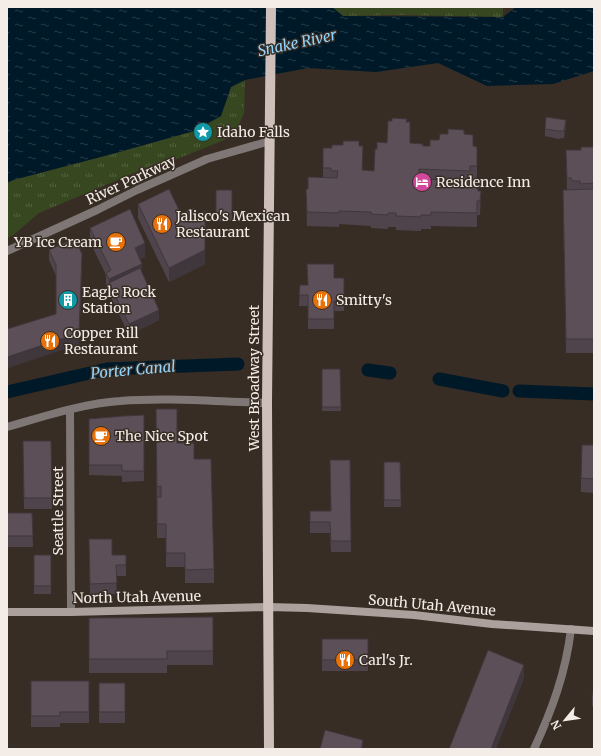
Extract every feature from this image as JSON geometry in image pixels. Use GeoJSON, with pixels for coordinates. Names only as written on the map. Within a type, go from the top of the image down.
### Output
{"type":"FeatureCollection","features":[{"type":"Feature","properties":{"kind":"main road","name":"West Broadway Street"},"geometry":{"type":"LineString","coordinates":[[269,749],[267,403],[271,7]]}},
{"type":"Feature","properties":{"kind":"main road","name":"North Utah Avenue"},"geometry":{"type":"LineString","coordinates":[[7,612],[71,612],[268,606]]}},
{"type":"Feature","properties":{"kind":"main road","name":"South Utah Avenue"},"geometry":{"type":"LineString","coordinates":[[268,606],[414,615],[492,624],[594,631]]}},
{"type":"Feature","properties":{"kind":"street","name":"River Parkway"},"geometry":{"type":"LineString","coordinates":[[7,251],[201,162],[270,141]]}},
{"type":"Feature","properties":{"kind":"street"},"geometry":{"type":"LineString","coordinates":[[7,427],[70,410],[120,401],[160,400],[267,403]]}},
{"type":"Feature","properties":{"kind":"street","name":"Seattle Street"},"geometry":{"type":"LineString","coordinates":[[70,410],[71,612]]}},
{"type":"Feature","properties":{"kind":"street"},"geometry":{"type":"LineString","coordinates":[[534,749],[550,714],[561,682],[568,652],[571,629]]}},
{"type":"Feature","properties":{"kind":"green space"},"geometry":{"type":"Polygon","coordinates":[[[332,7],[503,7],[503,17],[398,15],[343,16],[332,7]]]}},
{"type":"Feature","properties":{"kind":"green space"},"geometry":{"type":"Polygon","coordinates":[[[245,80],[244,113],[234,136],[172,161],[153,165],[39,213],[13,235],[7,238],[7,183],[13,180],[194,131],[221,116],[231,87],[245,80]]]}},
{"type":"Feature","properties":{"kind":"water","name":"Snake River"},"geometry":{"type":"Polygon","coordinates":[[[7,7],[332,7],[343,16],[503,17],[516,7],[594,7],[594,71],[553,84],[487,86],[438,63],[376,72],[308,68],[245,80],[231,87],[221,116],[194,131],[13,180],[7,183],[7,7]]]}},
{"type":"Feature","properties":{"kind":"building"},"geometry":{"type":"Polygon","coordinates":[[[546,117],[566,120],[564,131],[545,129],[546,117]]]}},
{"type":"Feature","properties":{"kind":"building","name":"Residence Inn"},"geometry":{"type":"Polygon","coordinates":[[[392,118],[407,119],[406,122],[410,122],[410,143],[423,144],[423,146],[430,146],[430,140],[439,140],[440,134],[448,134],[448,129],[464,130],[464,134],[473,135],[473,146],[477,147],[477,166],[470,166],[470,171],[419,169],[419,179],[478,181],[478,191],[481,191],[480,201],[477,201],[477,213],[431,212],[431,215],[421,215],[421,217],[396,216],[396,213],[388,213],[388,215],[371,214],[371,212],[307,212],[306,189],[308,189],[308,177],[337,178],[338,171],[331,171],[331,168],[323,168],[323,148],[332,148],[332,145],[343,145],[343,141],[359,141],[359,146],[363,146],[362,170],[374,171],[375,149],[377,149],[377,142],[387,143],[388,121],[392,121],[392,118]]]}},
{"type":"Feature","properties":{"kind":"building"},"geometry":{"type":"Polygon","coordinates":[[[581,147],[594,147],[594,183],[580,184],[580,181],[572,181],[571,178],[567,178],[566,150],[581,150],[581,147]]]}},
{"type":"Feature","properties":{"kind":"building"},"geometry":{"type":"Polygon","coordinates":[[[169,189],[181,214],[193,208],[197,215],[205,211],[205,250],[169,268],[138,204],[169,189]]]}},
{"type":"Feature","properties":{"kind":"building"},"geometry":{"type":"Polygon","coordinates":[[[594,189],[594,339],[566,339],[563,190],[594,189]]]}},
{"type":"Feature","properties":{"kind":"building"},"geometry":{"type":"Polygon","coordinates":[[[216,190],[232,190],[232,214],[216,214],[216,190]]]}},
{"type":"Feature","properties":{"kind":"building"},"geometry":{"type":"Polygon","coordinates":[[[130,209],[145,243],[135,248],[142,264],[109,279],[106,273],[111,270],[90,228],[130,209]]]}},
{"type":"Feature","properties":{"kind":"building","name":"Eagle Rock Station"},"geometry":{"type":"Polygon","coordinates":[[[75,238],[82,254],[79,333],[7,357],[7,329],[56,314],[56,265],[49,250],[75,238]]]}},
{"type":"Feature","properties":{"kind":"building","name":"Smitty's"},"geometry":{"type":"Polygon","coordinates":[[[307,264],[334,264],[334,278],[344,278],[344,301],[334,301],[334,319],[308,319],[308,295],[299,295],[300,285],[308,285],[307,264]]]}},
{"type":"Feature","properties":{"kind":"building"},"geometry":{"type":"Polygon","coordinates":[[[140,268],[159,310],[129,324],[109,283],[140,268]]]}},
{"type":"Feature","properties":{"kind":"building"},"geometry":{"type":"Polygon","coordinates":[[[322,369],[340,369],[341,407],[322,407],[322,369]]]}},
{"type":"Feature","properties":{"kind":"building"},"geometry":{"type":"Polygon","coordinates":[[[156,409],[177,409],[177,443],[194,443],[194,459],[211,459],[214,569],[185,570],[185,553],[166,553],[166,524],[157,524],[157,497],[161,497],[161,486],[157,487],[156,409]]]}},
{"type":"Feature","properties":{"kind":"building"},"geometry":{"type":"Polygon","coordinates":[[[144,415],[144,471],[122,471],[122,465],[89,465],[89,419],[144,415]]]}},
{"type":"Feature","properties":{"kind":"building"},"geometry":{"type":"Polygon","coordinates":[[[23,441],[51,441],[52,498],[24,498],[23,441]]]}},
{"type":"Feature","properties":{"kind":"building"},"geometry":{"type":"Polygon","coordinates":[[[582,445],[594,445],[594,479],[581,478],[582,445]]]}},
{"type":"Feature","properties":{"kind":"building"},"geometry":{"type":"Polygon","coordinates":[[[330,460],[350,460],[351,541],[331,541],[330,522],[310,522],[310,511],[331,511],[330,460]]]}},
{"type":"Feature","properties":{"kind":"building"},"geometry":{"type":"Polygon","coordinates":[[[384,462],[400,462],[401,500],[384,500],[384,462]]]}},
{"type":"Feature","properties":{"kind":"building"},"geometry":{"type":"Polygon","coordinates":[[[7,513],[32,513],[33,536],[7,536],[7,513]]]}},
{"type":"Feature","properties":{"kind":"building"},"geometry":{"type":"Polygon","coordinates":[[[89,539],[112,539],[112,555],[126,555],[126,565],[116,565],[117,583],[90,584],[89,539]]]}},
{"type":"Feature","properties":{"kind":"building"},"geometry":{"type":"Polygon","coordinates":[[[34,555],[51,555],[51,586],[34,586],[34,555]]]}},
{"type":"Feature","properties":{"kind":"building"},"geometry":{"type":"Polygon","coordinates":[[[213,617],[213,651],[167,651],[167,659],[89,659],[89,618],[213,617]]]}},
{"type":"Feature","properties":{"kind":"building"},"geometry":{"type":"Polygon","coordinates":[[[322,639],[368,639],[368,660],[322,660],[322,639]]]}},
{"type":"Feature","properties":{"kind":"building"},"geometry":{"type":"Polygon","coordinates":[[[488,650],[524,665],[491,749],[449,749],[488,650]]]}},
{"type":"Feature","properties":{"kind":"building"},"geometry":{"type":"Polygon","coordinates":[[[31,681],[89,681],[89,712],[60,712],[60,716],[31,716],[31,681]]]}},
{"type":"Feature","properties":{"kind":"building"},"geometry":{"type":"Polygon","coordinates":[[[99,683],[125,683],[125,712],[99,712],[99,683]]]}},
{"type":"Feature","properties":{"kind":"building"},"geometry":{"type":"Polygon","coordinates":[[[325,730],[363,740],[361,749],[320,749],[325,730]]]}},
{"type":"Feature","properties":{"kind":"waterway","name":"Porter Canal"},"geometry":{"type":"LineString","coordinates":[[7,392],[107,369],[238,364]]}},
{"type":"Feature","properties":{"kind":"waterway","name":"Porter Canal"},"geometry":{"type":"LineString","coordinates":[[368,370],[390,373]]}},
{"type":"Feature","properties":{"kind":"waterway","name":"Porter Canal"},"geometry":{"type":"LineString","coordinates":[[439,379],[503,391]]}},
{"type":"Feature","properties":{"kind":"waterway","name":"Porter Canal"},"geometry":{"type":"LineString","coordinates":[[519,391],[594,394]]}},
{"type":"Feature","properties":{"kind":"place","name":"Idaho Falls"},"geometry":{"type":"Point","coordinates":[203,132]}},
{"type":"Feature","properties":{"kind":"place","name":"Residence Inn"},"geometry":{"type":"Point","coordinates":[422,182]}},
{"type":"Feature","properties":{"kind":"place","name":"Jalisco's Mexican Restaurant"},"geometry":{"type":"Point","coordinates":[162,224]}},
{"type":"Feature","properties":{"kind":"place","name":"YB Ice Cream"},"geometry":{"type":"Point","coordinates":[116,242]}},
{"type":"Feature","properties":{"kind":"place","name":"Eagle Rock Station"},"geometry":{"type":"Point","coordinates":[68,300]}},
{"type":"Feature","properties":{"kind":"place","name":"Smitty's"},"geometry":{"type":"Point","coordinates":[322,300]}},
{"type":"Feature","properties":{"kind":"place","name":"Copper Rill Restaurant"},"geometry":{"type":"Point","coordinates":[50,341]}},
{"type":"Feature","properties":{"kind":"place","name":"The Nice Spot"},"geometry":{"type":"Point","coordinates":[101,436]}},
{"type":"Feature","properties":{"kind":"place","name":"Carl's Jr."},"geometry":{"type":"Point","coordinates":[345,660]}}]}
